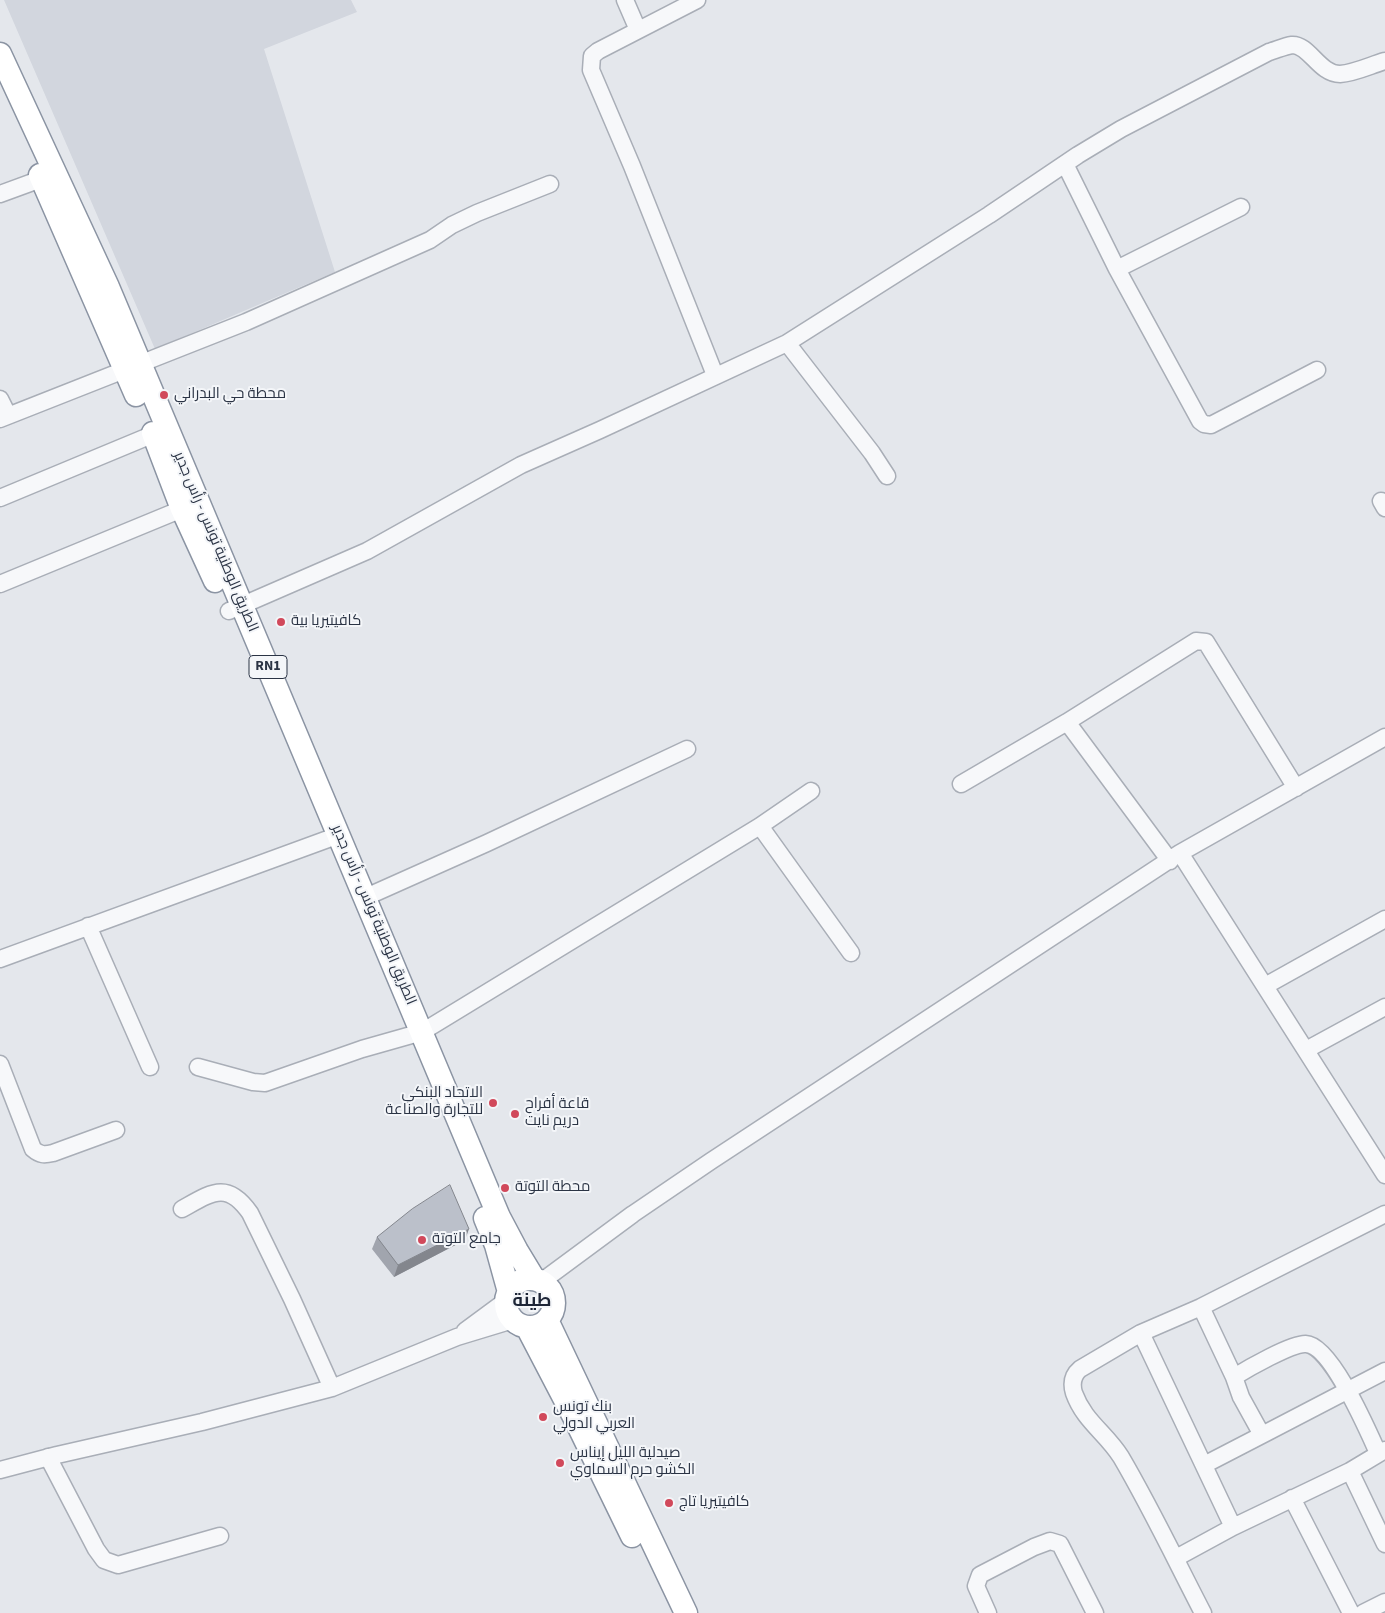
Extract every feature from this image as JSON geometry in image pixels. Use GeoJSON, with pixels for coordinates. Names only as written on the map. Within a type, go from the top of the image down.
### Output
{"type":"FeatureCollection","features":[{"type":"Feature","properties":{"kind":"highway","name":"الطريق الوطنية تونس - رأس جدير"},"geometry":{"type":"LineString","coordinates":[[0,54],[49,176],[132,366],[415,1034],[499,1217],[517,1251],[538,1280]]}},
{"type":"Feature","properties":{"kind":"highway","name":"الطريق الوطنية تونس - رأس جدير"},"geometry":{"type":"LineString","coordinates":[[0,90],[49,176]]}},
{"type":"Feature","properties":{"kind":"highway","name":"الطريق الوطنية تونس - رأس جدير"},"geometry":{"type":"LineString","coordinates":[[132,366],[154,434],[182,509],[235,608]]}},
{"type":"Feature","properties":{"kind":"highway","name":"الطريق الوطنية تونس - رأس جدير"},"geometry":{"type":"LineString","coordinates":[[333,838],[366,897],[415,1034],[521,1312],[671,1613]]}},
{"type":"Feature","properties":{"kind":"highway"},"geometry":{"type":"LineString","coordinates":[[521,1312],[520,1282],[538,1280]]}},
{"type":"Feature","properties":{"kind":"highway","name":"RN1"},"geometry":{"type":"LineString","coordinates":[[521,1312],[554,1307],[554,1299],[547,1286],[538,1280]]}},
{"type":"Feature","properties":{"kind":"highway","name":"الطريق الوطنية تونس - رأس جدير"},"geometry":{"type":"LineString","coordinates":[[521,1312],[686,1613]]}},
{"type":"Feature","properties":{"kind":"street"},"geometry":{"type":"LineString","coordinates":[[625,0],[638,30]]}},
{"type":"Feature","properties":{"kind":"street"},"geometry":{"type":"LineString","coordinates":[[697,0],[598,51],[592,56],[591,70],[632,166],[715,375]]}},
{"type":"Feature","properties":{"kind":"street"},"geometry":{"type":"LineString","coordinates":[[235,608],[367,551],[521,465],[787,343],[989,215],[1120,129],[1269,52],[1292,45],[1302,47],[1319,64],[1332,72],[1340,74],[1385,61]]}},
{"type":"Feature","properties":{"kind":"street"},"geometry":{"type":"LineString","coordinates":[[1065,164],[1117,269],[1200,421],[1211,425],[1317,370]]}},
{"type":"Feature","properties":{"kind":"street"},"geometry":{"type":"LineString","coordinates":[[0,194],[49,176]]}},
{"type":"Feature","properties":{"kind":"street"},"geometry":{"type":"LineString","coordinates":[[0,398],[4,417],[246,322],[430,240],[452,225],[477,213],[550,184]]}},
{"type":"Feature","properties":{"kind":"street"},"geometry":{"type":"LineString","coordinates":[[1117,269],[1241,207]]}},
{"type":"Feature","properties":{"kind":"street"},"geometry":{"type":"LineString","coordinates":[[787,343],[872,453],[887,476]]}},
{"type":"Feature","properties":{"kind":"street"},"geometry":{"type":"LineString","coordinates":[[0,498],[154,434]]}},
{"type":"Feature","properties":{"kind":"street"},"geometry":{"type":"LineString","coordinates":[[0,584],[182,509]]}},
{"type":"Feature","properties":{"kind":"street"},"geometry":{"type":"LineString","coordinates":[[961,784],[1067,722],[1196,640],[1204,641],[1296,788]]}},
{"type":"Feature","properties":{"kind":"street"},"geometry":{"type":"LineString","coordinates":[[1067,722],[1175,857],[1265,986],[1385,1175]]}},
{"type":"Feature","properties":{"kind":"street"},"geometry":{"type":"LineString","coordinates":[[538,1280],[712,1161],[1175,857],[1385,737]]}},
{"type":"Feature","properties":{"kind":"street"},"geometry":{"type":"LineString","coordinates":[[366,897],[487,843],[687,749]]}},
{"type":"Feature","properties":{"kind":"street"},"geometry":{"type":"LineString","coordinates":[[198,1067],[253,1082],[265,1082],[362,1049],[415,1034],[760,826],[811,791]]}},
{"type":"Feature","properties":{"kind":"street"},"geometry":{"type":"LineString","coordinates":[[760,826],[851,953]]}},
{"type":"Feature","properties":{"kind":"street"},"geometry":{"type":"LineString","coordinates":[[0,959],[333,838]]}},
{"type":"Feature","properties":{"kind":"street"},"geometry":{"type":"LineString","coordinates":[[1265,986],[1385,920]]}},
{"type":"Feature","properties":{"kind":"street"},"geometry":{"type":"LineString","coordinates":[[88,926],[150,1067]]}},
{"type":"Feature","properties":{"kind":"street"},"geometry":{"type":"LineString","coordinates":[[1306,1050],[1385,1007]]}},
{"type":"Feature","properties":{"kind":"street"},"geometry":{"type":"LineString","coordinates":[[0,1064],[33,1149],[38,1154],[53,1153],[116,1130]]}},
{"type":"Feature","properties":{"kind":"street"},"geometry":{"type":"LineString","coordinates":[[182,1209],[211,1194],[217,1193],[233,1195],[243,1203],[250,1213],[292,1299],[332,1388]]}},
{"type":"Feature","properties":{"kind":"street"},"geometry":{"type":"LineString","coordinates":[[1203,1613],[1176,1558],[1120,1456],[1083,1413],[1074,1392],[1072,1381],[1074,1376],[1080,1369],[1141,1333],[1200,1307],[1385,1214]]}},
{"type":"Feature","properties":{"kind":"street"},"geometry":{"type":"LineString","coordinates":[[1200,1307],[1234,1377],[1241,1397],[1262,1435]]}},
{"type":"Feature","properties":{"kind":"street"},"geometry":{"type":"LineString","coordinates":[[0,1470],[48,1457],[202,1422],[332,1388],[521,1312]]}},
{"type":"Feature","properties":{"kind":"street"},"geometry":{"type":"LineString","coordinates":[[1141,1333],[1233,1527]]}},
{"type":"Feature","properties":{"kind":"street"},"geometry":{"type":"LineString","coordinates":[[1176,1558],[1233,1527],[1350,1471],[1382,1452],[1348,1389],[1323,1354],[1312,1345],[1291,1347],[1234,1377]]}},
{"type":"Feature","properties":{"kind":"street"},"geometry":{"type":"LineString","coordinates":[[1204,1465],[1385,1371]]}},
{"type":"Feature","properties":{"kind":"street"},"geometry":{"type":"LineString","coordinates":[[48,1457],[96,1549],[104,1560],[118,1565],[220,1536]]}},
{"type":"Feature","properties":{"kind":"street"},"geometry":{"type":"LineString","coordinates":[[1350,1471],[1385,1544]]}},
{"type":"Feature","properties":{"kind":"street"},"geometry":{"type":"LineString","coordinates":[[1292,1498],[1351,1613]]}},
{"type":"Feature","properties":{"kind":"street"},"geometry":{"type":"LineString","coordinates":[[988,1613],[976,1586],[980,1575],[1034,1547],[1050,1541],[1060,1544],[1095,1613]]}},
{"type":"Feature","properties":{"kind":"street"},"geometry":{"type":"LineString","coordinates":[[1363,1613],[1385,1602]]}},
{"type":"Feature","properties":{"kind":"shaded area"},"geometry":{"type":"Polygon","coordinates":[[[4,0],[351,0],[357,12],[264,49],[335,272],[155,349],[4,0]]]}},
{"type":"Feature","properties":{"kind":"building"},"geometry":{"type":"Polygon","coordinates":[[[450,1185],[469,1229],[398,1265],[377,1237],[412,1209],[450,1185]]]}},
{"type":"Feature","properties":{"kind":"place","name":"محطة حي البدراني"},"geometry":{"type":"Point","coordinates":[164,395]}},
{"type":"Feature","properties":{"kind":"place","name":"كافيتيريا بية"},"geometry":{"type":"Point","coordinates":[281,622]}},
{"type":"Feature","properties":{"kind":"place","name":"الاتحاد البنكي للتجارة والصناعة"},"geometry":{"type":"Point","coordinates":[493,1103]}},
{"type":"Feature","properties":{"kind":"place","name":"قاعة أفراح دريم نايت"},"geometry":{"type":"Point","coordinates":[515,1114]}},
{"type":"Feature","properties":{"kind":"place","name":"محطة التوتة"},"geometry":{"type":"Point","coordinates":[505,1188]}},
{"type":"Feature","properties":{"kind":"place","name":"جامع التوتة"},"geometry":{"type":"Point","coordinates":[422,1240]}},
{"type":"Feature","properties":{"kind":"place","name":"بنك تونس العربي الدولي"},"geometry":{"type":"Point","coordinates":[543,1417]}},
{"type":"Feature","properties":{"kind":"place","name":"صيدلية الليل إيناس الكشو حرم السماوي"},"geometry":{"type":"Point","coordinates":[560,1463]}},
{"type":"Feature","properties":{"kind":"place","name":"كافيتيريا تاج"},"geometry":{"type":"Point","coordinates":[669,1503]}},
{"type":"Feature","properties":{"kind":"district","name":"طينة"},"geometry":{"type":"Point","coordinates":[532,1302]}}]}
